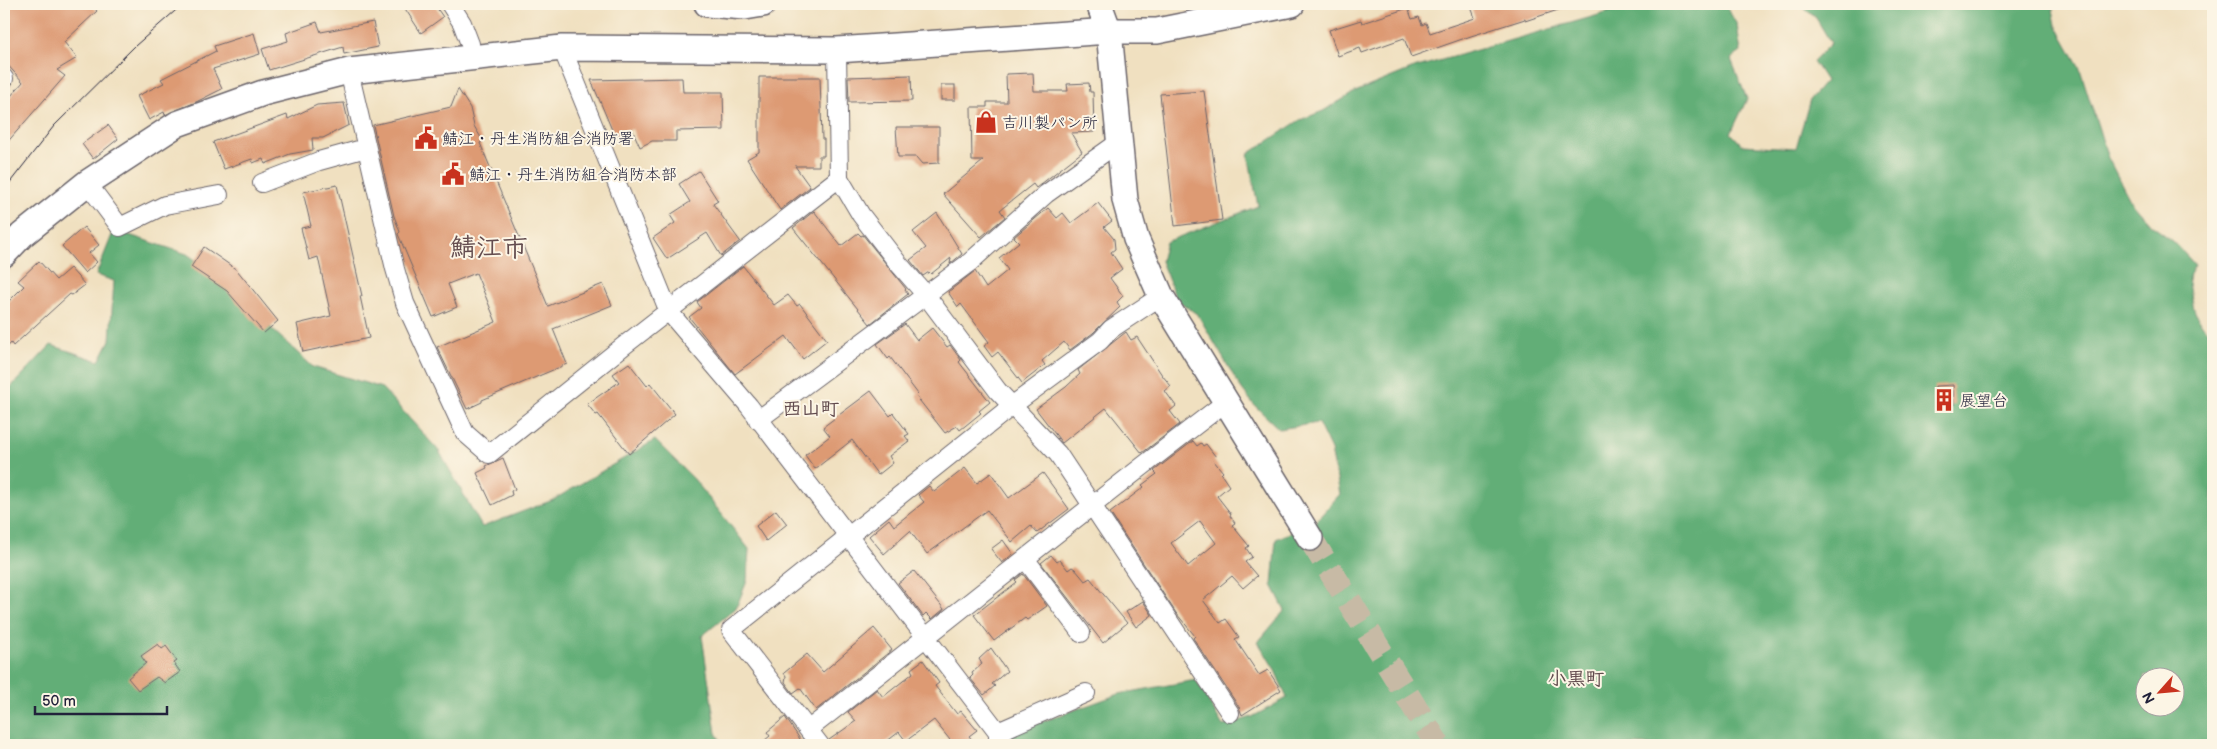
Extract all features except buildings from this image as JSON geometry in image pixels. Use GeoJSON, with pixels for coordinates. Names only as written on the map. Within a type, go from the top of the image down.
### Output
{"type":"FeatureCollection","features":[{"type":"Feature","properties":{"kind":"street"},"geometry":{"type":"LineString","coordinates":[[450,4],[462,24],[470,44]]}},
{"type":"Feature","properties":{"kind":"street"},"geometry":{"type":"LineString","coordinates":[[707,4],[745,7],[763,4]]}},
{"type":"Feature","properties":{"kind":"street"},"geometry":{"type":"LineString","coordinates":[[1098,4],[1109,31],[1119,142],[1128,208],[1136,239],[1161,296],[1310,538]]}},
{"type":"Feature","properties":{"kind":"street"},"geometry":{"type":"LineString","coordinates":[[4,254],[22,235],[87,183],[177,124],[263,93],[350,71],[562,48],[837,50],[1109,31],[1157,31],[1292,4]]}},
{"type":"Feature","properties":{"kind":"street"},"geometry":{"type":"LineString","coordinates":[[562,48],[670,312],[749,406],[927,638],[998,738],[1086,693]]}},
{"type":"Feature","properties":{"kind":"street"},"geometry":{"type":"LineString","coordinates":[[837,50],[839,178],[860,215],[925,294],[998,391],[1058,454],[1230,713]]}},
{"type":"Feature","properties":{"kind":"street"},"geometry":{"type":"LineString","coordinates":[[350,71],[366,148],[405,303],[465,433],[489,454],[626,344],[670,312],[839,178]]}},
{"type":"Feature","properties":{"kind":"street"},"geometry":{"type":"LineString","coordinates":[[758,420],[970,262],[1046,194],[1119,142]]}},
{"type":"Feature","properties":{"kind":"street"},"geometry":{"type":"LineString","coordinates":[[262,183],[319,161],[366,148]]}},
{"type":"Feature","properties":{"kind":"street"},"geometry":{"type":"LineString","coordinates":[[87,183],[120,227],[165,205],[219,195]]}},
{"type":"Feature","properties":{"kind":"street"},"geometry":{"type":"LineString","coordinates":[[820,745],[731,630],[1013,405],[1100,341],[1111,330],[1161,296]]}},
{"type":"Feature","properties":{"kind":"street"},"geometry":{"type":"LineString","coordinates":[[809,729],[1026,560],[1091,505],[1226,402]]}},
{"type":"Feature","properties":{"kind":"street"},"geometry":{"type":"LineString","coordinates":[[1026,560],[1080,633]]}},
{"type":"Feature","properties":{"kind":"green space"},"geometry":{"type":"Polygon","coordinates":[[[1637,4],[1725,4],[1737,25],[1741,52],[1731,59],[1747,99],[1731,133],[1742,145],[1796,148],[1810,99],[1826,81],[1813,61],[1831,43],[1816,18],[1799,4],[2052,4],[2056,25],[2079,66],[2108,158],[2131,202],[2151,225],[2173,241],[2195,265],[2188,278],[2194,309],[2198,319],[2213,338],[2213,745],[1005,745],[1005,735],[1119,694],[1196,680],[1223,726],[1252,717],[1287,698],[1274,668],[1258,642],[1285,610],[1272,585],[1276,539],[1315,522],[1340,494],[1331,450],[1318,423],[1279,429],[1254,405],[1239,385],[1198,315],[1176,299],[1161,261],[1166,242],[1258,206],[1248,154],[1300,120],[1323,111],[1355,92],[1414,68],[1637,4]]]}},
{"type":"Feature","properties":{"kind":"green space"},"geometry":{"type":"Polygon","coordinates":[[[114,230],[187,254],[234,287],[274,331],[313,367],[382,388],[439,451],[482,527],[553,500],[655,440],[694,479],[749,549],[747,581],[736,608],[702,636],[716,733],[723,745],[4,745],[4,391],[7,391],[51,345],[99,361],[110,340],[114,281],[96,275],[114,230]]]}},
{"type":"Feature","properties":{"kind":"tunnel"},"geometry":{"type":"LineString","coordinates":[[1310,538],[1438,745]]}},
{"type":"Feature","properties":{"kind":"tram line"},"geometry":{"type":"LineString","coordinates":[[4,190],[54,126],[135,46],[183,4]]}},
{"type":"Feature","properties":{"kind":"place","name":"吉川製パン所"},"geometry":{"type":"Point","coordinates":[986,122]}},
{"type":"Feature","properties":{"kind":"place","name":"鯖江・丹生消防組合消防署"},"geometry":{"type":"Point","coordinates":[426,138]}},
{"type":"Feature","properties":{"kind":"place","name":"鯖江・丹生消防組合消防本部"},"geometry":{"type":"Point","coordinates":[453,174]}},
{"type":"Feature","properties":{"kind":"place","name":"展望台"},"geometry":{"type":"Point","coordinates":[1944,400]}},
{"type":"Feature","properties":{"kind":"district","name":"鯖江市"},"geometry":{"type":"Point","coordinates":[489,247]}},
{"type":"Feature","properties":{"kind":"district","name":"西山町"},"geometry":{"type":"Point","coordinates":[811,408]}},
{"type":"Feature","properties":{"kind":"district","name":"小黒町"},"geometry":{"type":"Point","coordinates":[1576,678]}}]}
